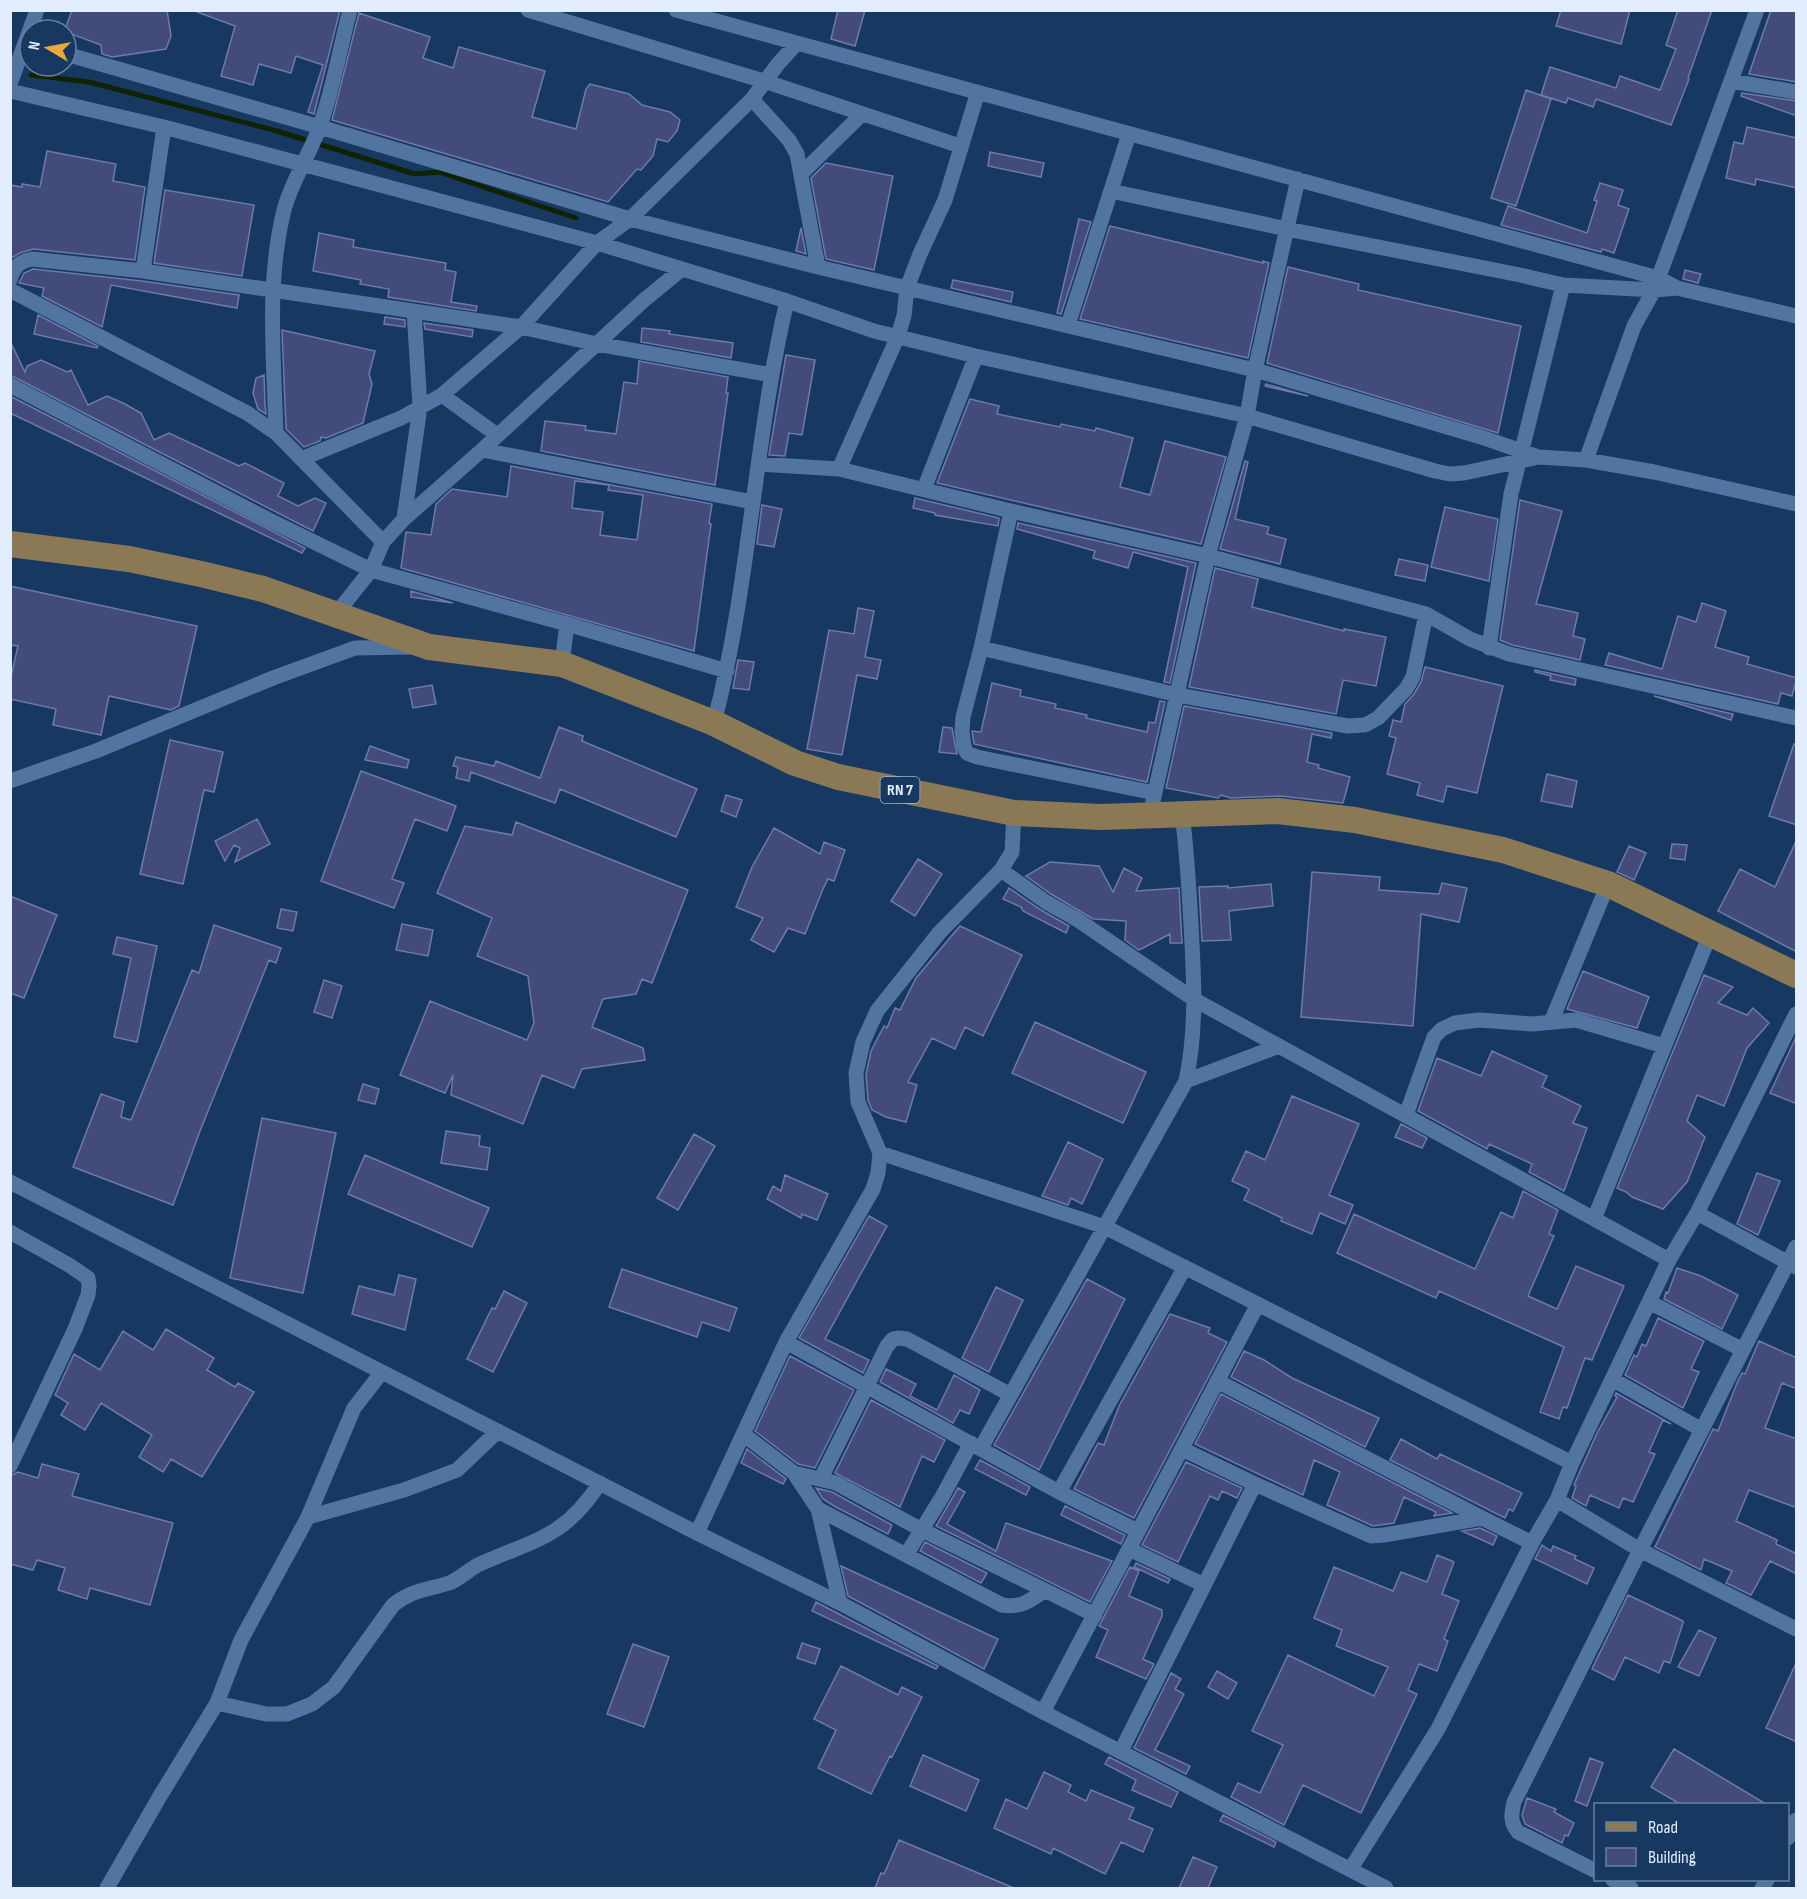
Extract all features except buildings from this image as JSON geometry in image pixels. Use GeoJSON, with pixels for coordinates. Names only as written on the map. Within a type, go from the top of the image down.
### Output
{"type":"FeatureCollection","features":[{"type":"Feature","properties":{"kind":"main road","name":"RN 7"},"geometry":{"type":"LineString","coordinates":[[10,544],[129,559],[191,572],[263,589],[429,646],[562,664],[714,723],[795,763],[838,777],[1014,813],[1101,817],[1152,804],[1182,814],[1278,811],[1355,820],[1503,850],[1608,884],[1797,975]]}},
{"type":"Feature","properties":{"kind":"street"},"geometry":{"type":"LineString","coordinates":[[276,433],[272,291],[284,210],[320,127],[350,10]]}},
{"type":"Feature","properties":{"kind":"street"},"geometry":{"type":"LineString","coordinates":[[528,10],[764,81],[960,146]]}},
{"type":"Feature","properties":{"kind":"street"},"geometry":{"type":"LineString","coordinates":[[676,10],[977,95],[1298,179],[1656,284],[1797,316]]}},
{"type":"Feature","properties":{"kind":"street"},"geometry":{"type":"LineString","coordinates":[[1586,460],[1634,326],[1656,284],[1757,10]]}},
{"type":"Feature","properties":{"kind":"street"},"geometry":{"type":"LineString","coordinates":[[301,459],[401,418],[442,395],[521,327],[597,243],[630,219],[752,99],[764,81],[796,44]]}},
{"type":"Feature","properties":{"kind":"street"},"geometry":{"type":"LineString","coordinates":[[78,57],[630,219],[818,267],[1256,370],[1520,456],[1586,460],[1654,472],[1797,504]]}},
{"type":"Feature","properties":{"kind":"street"},"geometry":{"type":"LineString","coordinates":[[10,84],[18,66]]}},
{"type":"Feature","properties":{"kind":"street"},"geometry":{"type":"LineString","coordinates":[[1731,81],[1797,92]]}},
{"type":"Feature","properties":{"kind":"street"},"geometry":{"type":"LineString","coordinates":[[10,91],[164,127],[597,243],[874,330],[976,356],[1247,416],[1443,472],[1464,473],[1520,456]]}},
{"type":"Feature","properties":{"kind":"street"},"geometry":{"type":"LineString","coordinates":[[839,469],[898,336],[904,316],[907,288],[945,200],[977,95]]}},
{"type":"Feature","properties":{"kind":"street"},"geometry":{"type":"LineString","coordinates":[[752,99],[789,140],[797,154],[818,267]]}},
{"type":"Feature","properties":{"kind":"street"},"geometry":{"type":"LineString","coordinates":[[801,174],[862,114]]}},
{"type":"Feature","properties":{"kind":"street"},"geometry":{"type":"LineString","coordinates":[[143,271],[164,127]]}},
{"type":"Feature","properties":{"kind":"street"},"geometry":{"type":"LineString","coordinates":[[1068,325],[1129,134]]}},
{"type":"Feature","properties":{"kind":"street"},"geometry":{"type":"LineString","coordinates":[[1011,511],[981,648],[963,717],[964,747],[967,753],[977,758],[1152,804],[1208,556],[1247,416],[1298,179]]}},
{"type":"Feature","properties":{"kind":"street"},"geometry":{"type":"LineString","coordinates":[[1111,190],[1287,229],[1563,285],[1656,284]]}},
{"type":"Feature","properties":{"kind":"street"},"geometry":{"type":"LineString","coordinates":[[10,280],[17,265],[32,259],[143,271],[521,327],[597,344],[772,375]]}},
{"type":"Feature","properties":{"kind":"street"},"geometry":{"type":"LineString","coordinates":[[336,614],[371,570],[384,542],[404,519],[643,301],[682,269]]}},
{"type":"Feature","properties":{"kind":"street"},"geometry":{"type":"LineString","coordinates":[[1489,648],[1511,494],[1563,285]]}},
{"type":"Feature","properties":{"kind":"street"},"geometry":{"type":"LineString","coordinates":[[10,290],[247,413],[276,433],[384,542]]}},
{"type":"Feature","properties":{"kind":"street"},"geometry":{"type":"LineString","coordinates":[[714,723],[727,671],[772,375],[787,301]]}},
{"type":"Feature","properties":{"kind":"street"},"geometry":{"type":"LineString","coordinates":[[404,519],[420,407],[414,311]]}},
{"type":"Feature","properties":{"kind":"street"},"geometry":{"type":"LineString","coordinates":[[924,489],[976,356]]}},
{"type":"Feature","properties":{"kind":"street"},"geometry":{"type":"LineString","coordinates":[[10,385],[269,520],[371,570],[727,671]]}},
{"type":"Feature","properties":{"kind":"street"},"geometry":{"type":"LineString","coordinates":[[442,395],[497,435]]}},
{"type":"Feature","properties":{"kind":"street"},"geometry":{"type":"LineString","coordinates":[[482,450],[753,502]]}},
{"type":"Feature","properties":{"kind":"street"},"geometry":{"type":"LineString","coordinates":[[759,464],[839,469],[1208,556],[1426,614],[1489,648],[1797,718]]}},
{"type":"Feature","properties":{"kind":"street"},"geometry":{"type":"LineString","coordinates":[[981,648],[1178,694],[1348,726],[1365,725],[1378,718],[1406,689],[1413,678],[1426,614]]}},
{"type":"Feature","properties":{"kind":"street"},"geometry":{"type":"LineString","coordinates":[[562,664],[567,624]]}},
{"type":"Feature","properties":{"kind":"street"},"geometry":{"type":"LineString","coordinates":[[10,781],[96,751],[273,678],[355,648],[429,646]]}},
{"type":"Feature","properties":{"kind":"street"},"geometry":{"type":"LineString","coordinates":[[697,1533],[786,1342],[873,1189],[878,1173],[880,1153],[858,1102],[856,1073],[863,1042],[878,1011],[939,933],[1001,870],[1012,852],[1014,813]]}},
{"type":"Feature","properties":{"kind":"street"},"geometry":{"type":"LineString","coordinates":[[906,1555],[1011,1395],[1186,1081],[1191,1054],[1195,1000],[1186,842],[1182,814]]}},
{"type":"Feature","properties":{"kind":"street"},"geometry":{"type":"LineString","coordinates":[[1001,870],[1195,1000],[1669,1260]]}},
{"type":"Feature","properties":{"kind":"street"},"geometry":{"type":"LineString","coordinates":[[1551,1022],[1608,884]]}},
{"type":"Feature","properties":{"kind":"street"},"geometry":{"type":"LineString","coordinates":[[1594,1219],[1711,932]]}},
{"type":"Feature","properties":{"kind":"street"},"geometry":{"type":"LineString","coordinates":[[1350,1870],[1438,1729],[1532,1543],[1557,1500],[1572,1463],[1669,1260],[1697,1213],[1797,1014]]}},
{"type":"Feature","properties":{"kind":"street"},"geometry":{"type":"LineString","coordinates":[[1406,1115],[1434,1037],[1442,1029],[1455,1023],[1479,1020],[1525,1024],[1576,1020],[1664,1046]]}},
{"type":"Feature","properties":{"kind":"street"},"geometry":{"type":"LineString","coordinates":[[1186,1081],[1279,1046]]}},
{"type":"Feature","properties":{"kind":"street"},"geometry":{"type":"LineString","coordinates":[[880,1153],[1105,1227],[1572,1463]]}},
{"type":"Feature","properties":{"kind":"street"},"geometry":{"type":"LineString","coordinates":[[10,1182],[697,1533],[840,1602],[1044,1712],[1386,1888]]}},
{"type":"Feature","properties":{"kind":"street"},"geometry":{"type":"LineString","coordinates":[[1697,1213],[1792,1264]]}},
{"type":"Feature","properties":{"kind":"street"},"geometry":{"type":"LineString","coordinates":[[10,1232],[69,1265],[88,1278],[89,1286],[88,1295],[75,1329],[10,1466]]}},
{"type":"Feature","properties":{"kind":"street"},"geometry":{"type":"LineString","coordinates":[[1594,1870],[1518,1832],[1512,1825],[1511,1815],[1514,1802],[1743,1350],[1792,1264],[1797,1246]]}},
{"type":"Feature","properties":{"kind":"street"},"geometry":{"type":"LineString","coordinates":[[1059,1492],[1185,1267]]}},
{"type":"Feature","properties":{"kind":"street"},"geometry":{"type":"LineString","coordinates":[[1649,1302],[1743,1350]]}},
{"type":"Feature","properties":{"kind":"street"},"geometry":{"type":"LineString","coordinates":[[1044,1712],[1258,1304]]}},
{"type":"Feature","properties":{"kind":"street"},"geometry":{"type":"LineString","coordinates":[[821,1478],[867,1385],[893,1340],[907,1339],[1011,1395]]}},
{"type":"Feature","properties":{"kind":"street"},"geometry":{"type":"LineString","coordinates":[[786,1342],[1059,1492],[1138,1531]]}},
{"type":"Feature","properties":{"kind":"street"},"geometry":{"type":"LineString","coordinates":[[107,1888],[217,1703],[241,1640],[308,1517],[354,1408],[382,1372]]}},
{"type":"Feature","properties":{"kind":"street"},"geometry":{"type":"LineString","coordinates":[[1612,1379],[1702,1430]]}},
{"type":"Feature","properties":{"kind":"street"},"geometry":{"type":"LineString","coordinates":[[1217,1381],[1532,1543]]}},
{"type":"Feature","properties":{"kind":"street"},"geometry":{"type":"LineString","coordinates":[[308,1517],[404,1490],[457,1470],[498,1431]]}},
{"type":"Feature","properties":{"kind":"street"},"geometry":{"type":"LineString","coordinates":[[743,1434],[794,1473],[819,1509],[840,1602]]}},
{"type":"Feature","properties":{"kind":"street"},"geometry":{"type":"LineString","coordinates":[[1182,1449],[1371,1536],[1482,1518]]}},
{"type":"Feature","properties":{"kind":"street"},"geometry":{"type":"LineString","coordinates":[[794,1473],[836,1483],[922,1530],[1095,1615]]}},
{"type":"Feature","properties":{"kind":"street"},"geometry":{"type":"LineString","coordinates":[[217,1703],[266,1714],[287,1714],[312,1704],[334,1687],[393,1605],[405,1595],[449,1583],[477,1565],[539,1540],[572,1519],[587,1503],[600,1483]]}},
{"type":"Feature","properties":{"kind":"street"},"geometry":{"type":"LineString","coordinates":[[1121,1752],[1255,1484]]}},
{"type":"Feature","properties":{"kind":"street"},"geometry":{"type":"LineString","coordinates":[[1557,1500],[1640,1550],[1797,1629]]}},
{"type":"Feature","properties":{"kind":"street"},"geometry":{"type":"LineString","coordinates":[[819,1509],[1002,1605],[1014,1607],[1025,1604],[1044,1591]]}},
{"type":"Feature","properties":{"kind":"street"},"geometry":{"type":"LineString","coordinates":[[1128,1549],[1204,1585]]}},
{"type":"Feature","properties":{"kind":"street"},"geometry":{"type":"LineString","coordinates":[[1789,1836],[1797,1820]]}},
{"type":"Feature","properties":{"kind":"street"},"geometry":{"type":"LineString","coordinates":[[1615,1881],[1630,1888]]}},
{"type":"Feature","properties":{"kind":"waterway"},"geometry":{"type":"LineString","coordinates":[[56,78],[89,82],[277,131],[415,174],[439,172],[576,218]]}}]}
